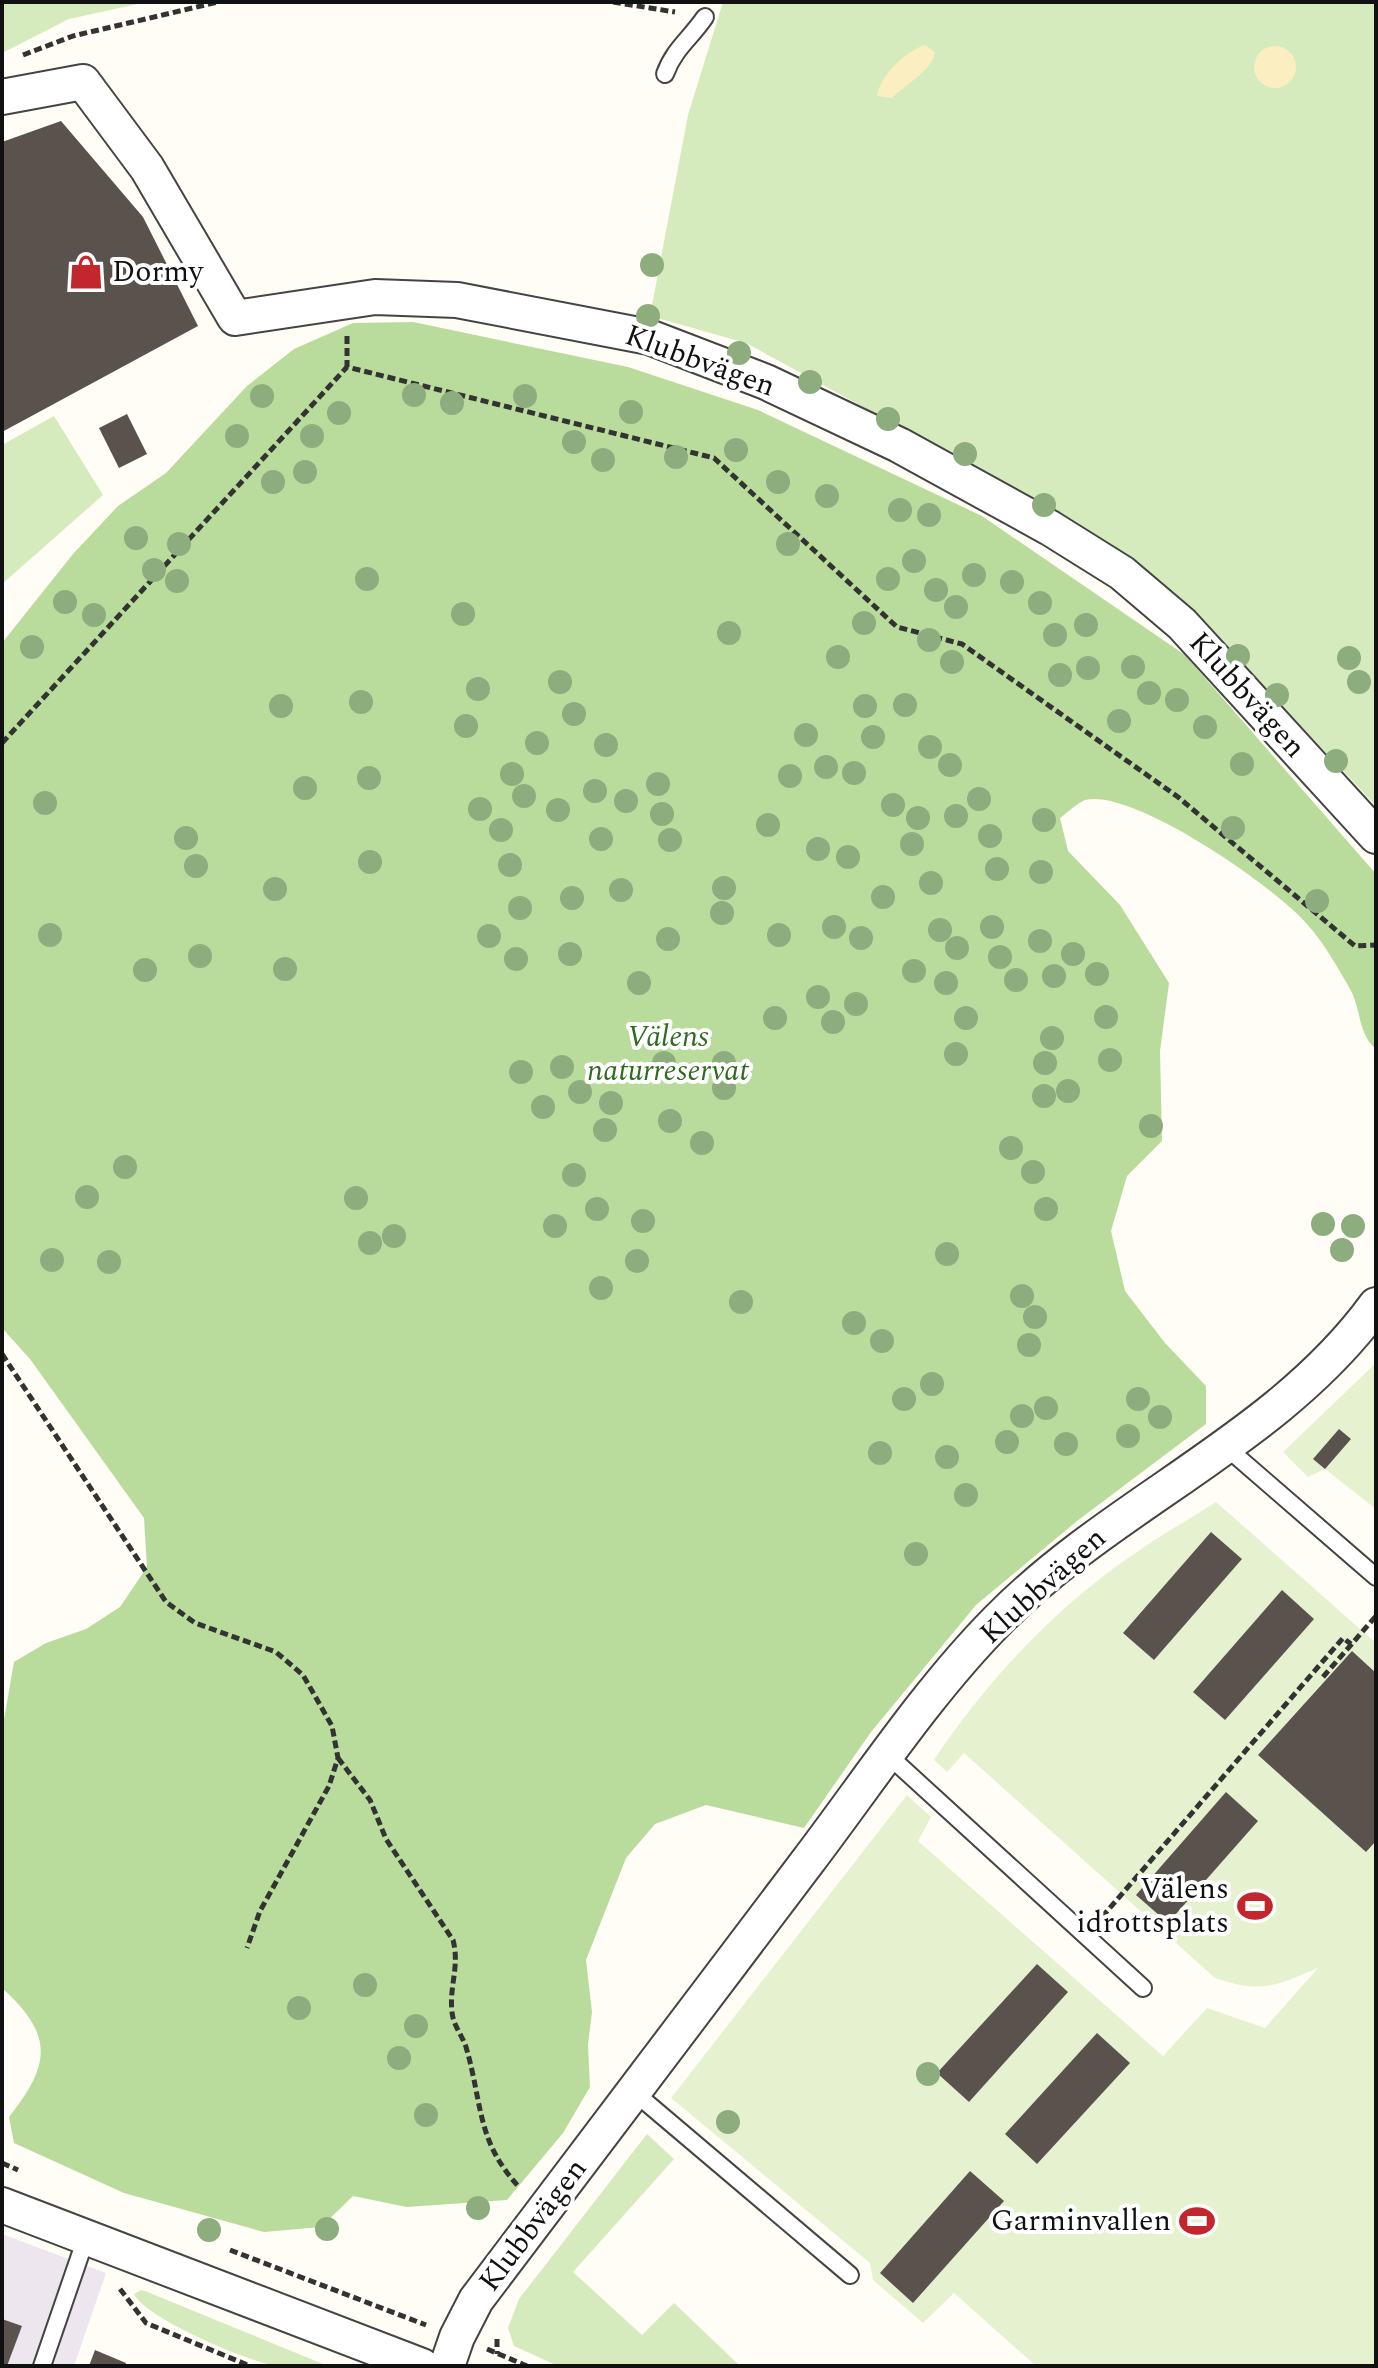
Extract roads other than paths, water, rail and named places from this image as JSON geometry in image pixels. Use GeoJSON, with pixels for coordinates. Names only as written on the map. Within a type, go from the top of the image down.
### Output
{"type":"FeatureCollection","features":[{"type":"Feature","properties":{"kind":"street","name":"Klubbvägen"},"geometry":{"type":"LineString","coordinates":[[2,97],[83,82],[147,168],[235,318],[293,308],[346,304],[375,297],[457,300],[649,337],[766,382],[913,453],[1050,528],[1122,573],[1182,624],[1376,836]]}},
{"type":"Feature","properties":{"kind":"street","name":"Klubbvägen"},"geometry":{"type":"LineString","coordinates":[[447,2366],[457,2337],[476,2300],[888,1755],[987,1631],[1038,1582],[1114,1522],[1226,1447],[1335,1355],[1376,1305]]}},
{"type":"Feature","properties":{"kind":"street"},"geometry":{"type":"LineString","coordinates":[[2,2205],[422,2366]]}},
{"type":"Feature","properties":{"kind":"lane"},"geometry":{"type":"LineString","coordinates":[[665,74],[673,52],[691,38],[705,17]]}},
{"type":"Feature","properties":{"kind":"lane"},"geometry":{"type":"LineString","coordinates":[[1226,1447],[1376,1577]]}},
{"type":"Feature","properties":{"kind":"lane"},"geometry":{"type":"LineString","coordinates":[[888,1755],[1143,1988]]}},
{"type":"Feature","properties":{"kind":"lane"},"geometry":{"type":"LineString","coordinates":[[634,2092],[850,2275]]}},
{"type":"Feature","properties":{"kind":"lane"},"geometry":{"type":"LineString","coordinates":[[42,2366],[86,2238]]}},
{"type":"Feature","properties":{"kind":"place","name":"Dormy"},"geometry":{"type":"Point","coordinates":[86,272]}},
{"type":"Feature","properties":{"kind":"place","name":"Välens idrottsplats"},"geometry":{"type":"Point","coordinates":[1255,1906]}},
{"type":"Feature","properties":{"kind":"place","name":"Garminvallen"},"geometry":{"type":"Point","coordinates":[1197,2221]}},
{"type":"Feature","properties":{"kind":"park label","name":"Välens naturreservat"},"geometry":{"type":"Point","coordinates":[668,1054]}}]}
